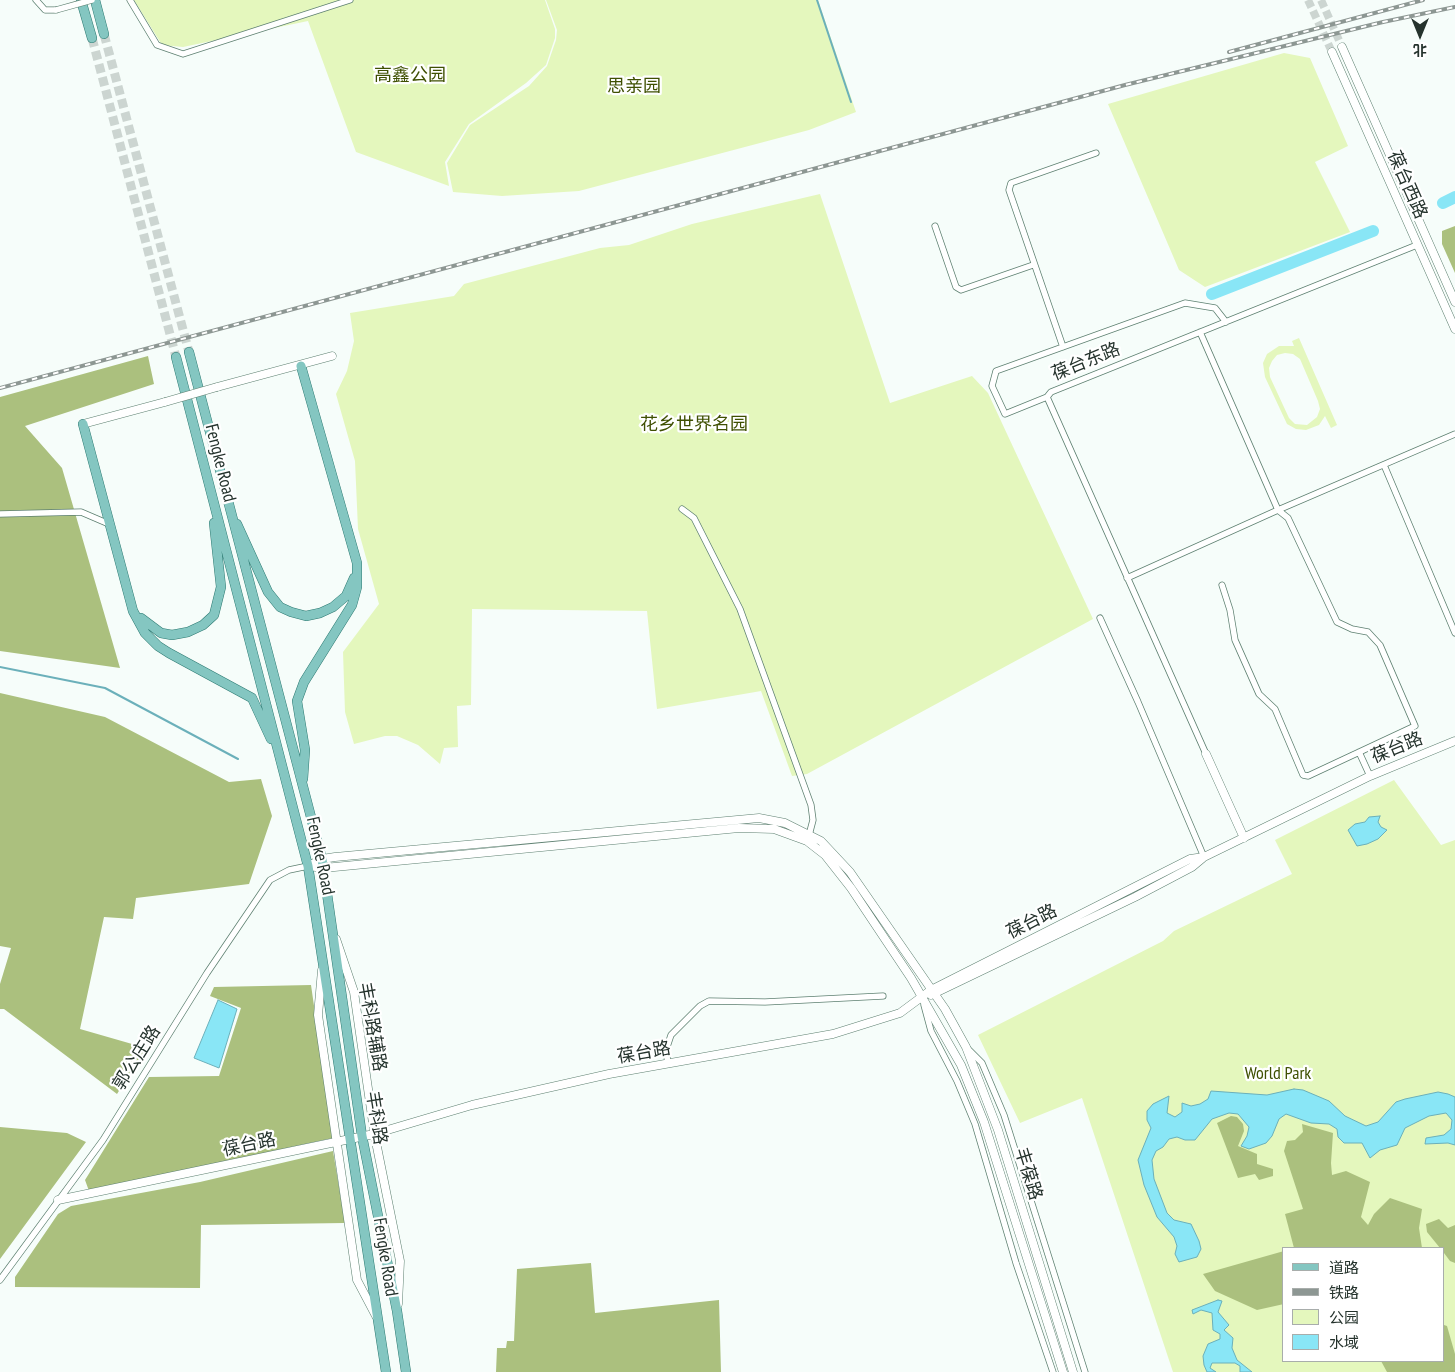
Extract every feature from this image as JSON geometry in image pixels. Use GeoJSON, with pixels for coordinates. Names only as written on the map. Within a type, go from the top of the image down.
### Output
{"type":"FeatureCollection","features":[{"type":"Feature","properties":{"kind":"main road"},"geometry":{"type":"LineString","coordinates":[[81,0],[92,38]]}},
{"type":"Feature","properties":{"kind":"main road"},"geometry":{"type":"LineString","coordinates":[[93,0],[104,34]]}},
{"type":"Feature","properties":{"kind":"main road","name":"Fengke Road"},"geometry":{"type":"LineString","coordinates":[[189,352],[323,864]]}},
{"type":"Feature","properties":{"kind":"main road","name":"Fengke Road"},"geometry":{"type":"LineString","coordinates":[[176,357],[308,866],[386,1372]]}},
{"type":"Feature","properties":{"kind":"main road"},"geometry":{"type":"LineString","coordinates":[[301,366],[357,564],[357,587],[352,605],[304,682],[296,701],[305,750],[303,789]]}},
{"type":"Feature","properties":{"kind":"main road"},"geometry":{"type":"LineString","coordinates":[[83,424],[133,611],[145,633],[158,646],[252,698],[281,760]]}},
{"type":"Feature","properties":{"kind":"main road"},"geometry":{"type":"LineString","coordinates":[[227,500],[268,592],[280,607],[285,610],[306,616],[320,613],[333,607],[346,596],[354,582],[357,564]]}},
{"type":"Feature","properties":{"kind":"main road"},"geometry":{"type":"LineString","coordinates":[[133,611],[147,625],[172,635],[188,632],[203,625],[214,615],[221,588],[212,501]]}},
{"type":"Feature","properties":{"kind":"main road","name":"丰科路"},"geometry":{"type":"LineString","coordinates":[[323,864],[362,1136],[397,1311],[406,1372]]}},
{"type":"Feature","properties":{"kind":"street"},"geometry":{"type":"LineString","coordinates":[[36,0],[45,10],[56,10],[93,0]]}},
{"type":"Feature","properties":{"kind":"street"},"geometry":{"type":"LineString","coordinates":[[130,0],[157,45],[183,54],[350,0]]}},
{"type":"Feature","properties":{"kind":"street","name":"葆台西路"},"geometry":{"type":"LineString","coordinates":[[1342,47],[1455,302]]}},
{"type":"Feature","properties":{"kind":"street","name":"葆台西路"},"geometry":{"type":"LineString","coordinates":[[1332,52],[1455,329]]}},
{"type":"Feature","properties":{"kind":"street"},"geometry":{"type":"LineString","coordinates":[[1063,347],[1033,265],[1009,190],[1011,183],[1096,153]]}},
{"type":"Feature","properties":{"kind":"street"},"geometry":{"type":"LineString","coordinates":[[935,226],[956,288],[961,290],[1033,265]]}},
{"type":"Feature","properties":{"kind":"street","name":"葆台东路"},"geometry":{"type":"LineString","coordinates":[[1206,754],[1047,397],[1051,392],[1417,245]]}},
{"type":"Feature","properties":{"kind":"street"},"geometry":{"type":"LineString","coordinates":[[1047,397],[1005,414],[992,386],[996,371],[1185,302],[1215,308],[1226,322]]}},
{"type":"Feature","properties":{"kind":"street"},"geometry":{"type":"LineString","coordinates":[[1200,332],[1278,510],[1288,518],[1337,622],[1352,629],[1368,632],[1380,645],[1415,726],[1308,776],[1303,775],[1275,709],[1259,694],[1235,640],[1230,610],[1222,585]]}},
{"type":"Feature","properties":{"kind":"street"},"geometry":{"type":"LineString","coordinates":[[83,424],[332,356]]}},
{"type":"Feature","properties":{"kind":"street"},"geometry":{"type":"LineString","coordinates":[[1127,578],[1278,510],[1455,434]]}},
{"type":"Feature","properties":{"kind":"street"},"geometry":{"type":"LineString","coordinates":[[1384,465],[1455,633]]}},
{"type":"Feature","properties":{"kind":"street"},"geometry":{"type":"LineString","coordinates":[[308,866],[759,818],[785,823],[809,837],[813,820],[811,805],[740,609],[694,518],[682,509]]}},
{"type":"Feature","properties":{"kind":"street"},"geometry":{"type":"LineString","coordinates":[[0,514],[81,512],[109,524]]}},
{"type":"Feature","properties":{"kind":"street"},"geometry":{"type":"LineString","coordinates":[[1100,618],[1204,857]]}},
{"type":"Feature","properties":{"kind":"street","name":"葆台路"},"geometry":{"type":"LineString","coordinates":[[58,1200],[374,1134],[472,1105],[609,1074],[833,1034],[900,1013],[932,992],[1190,859],[1204,857],[1370,776],[1455,741]]}},
{"type":"Feature","properties":{"kind":"street"},"geometry":{"type":"LineString","coordinates":[[1359,752],[1370,776]]}},
{"type":"Feature","properties":{"kind":"street"},"geometry":{"type":"LineString","coordinates":[[1206,754],[1244,838]]}},
{"type":"Feature","properties":{"kind":"street","name":"丰葆路"},"geometry":{"type":"LineString","coordinates":[[809,837],[830,848],[850,872],[932,992],[966,1047],[998,1130],[1073,1372]]}},
{"type":"Feature","properties":{"kind":"street","name":"丰葆路"},"geometry":{"type":"LineString","coordinates":[[809,837],[852,888],[923,998],[961,1065],[977,1103],[1063,1372]]}},
{"type":"Feature","properties":{"kind":"street","name":"郭公庄路"},"geometry":{"type":"LineString","coordinates":[[0,1280],[103,1140],[207,972],[270,880],[289,870],[308,866]]}},
{"type":"Feature","properties":{"kind":"street","name":"丰科路辅路"},"geometry":{"type":"LineString","coordinates":[[333,928],[354,992],[374,1134],[400,1261],[397,1311]]}},
{"type":"Feature","properties":{"kind":"street"},"geometry":{"type":"LineString","coordinates":[[323,958],[318,1015],[357,1280],[379,1322]]}},
{"type":"Feature","properties":{"kind":"street"},"geometry":{"type":"LineString","coordinates":[[668,1064],[666,1050],[671,1035],[700,1006],[709,1001],[765,1002],[883,996]]}},
{"type":"Feature","properties":{"kind":"street"},"geometry":{"type":"LineString","coordinates":[[923,998],[931,1031],[957,1081],[975,1124],[1016,1262],[1053,1372]]}},
{"type":"Feature","properties":{"kind":"street"},"geometry":{"type":"LineString","coordinates":[[966,1047],[982,1063],[1004,1115],[1085,1372]]}},
{"type":"Feature","properties":{"kind":"green space","name":"高鑫公园"},"geometry":{"type":"Polygon","coordinates":[[[134,0],[545,0],[555,29],[555,38],[546,65],[526,83],[469,124],[445,162],[449,186],[356,152],[308,21],[183,47],[162,45],[134,0]]]}},
{"type":"Feature","properties":{"kind":"green space","name":"思亲园"},"geometry":{"type":"Polygon","coordinates":[[[546,0],[818,0],[856,112],[809,130],[579,191],[502,196],[453,192],[447,163],[470,125],[529,86],[547,66],[556,40],[557,30],[546,0]]]}},
{"type":"Feature","properties":{"kind":"green space"},"geometry":{"type":"Polygon","coordinates":[[[1284,53],[1310,58],[1348,146],[1315,162],[1350,232],[1205,287],[1179,270],[1108,104],[1284,53]]]}},
{"type":"Feature","properties":{"kind":"green space","name":"花乡世界名园"},"geometry":{"type":"Polygon","coordinates":[[[820,194],[890,403],[972,376],[988,393],[1093,619],[807,774],[792,776],[761,691],[657,709],[647,611],[472,609],[471,705],[457,706],[458,747],[444,748],[440,764],[418,745],[397,736],[385,736],[354,744],[345,712],[343,652],[379,604],[358,529],[355,461],[336,394],[347,371],[354,341],[350,313],[454,296],[464,284],[600,248],[629,245],[692,224],[820,194]]]}},
{"type":"Feature","properties":{"kind":"green space"},"geometry":{"type":"Polygon","coordinates":[[[1455,226],[1455,273],[1442,244],[1442,231],[1455,226]]]}},
{"type":"Feature","properties":{"kind":"green space"},"geometry":{"type":"Polygon","coordinates":[[[1299,338],[1337,425],[1331,428],[1325,416],[1319,425],[1306,430],[1296,429],[1287,424],[1265,377],[1263,363],[1267,354],[1279,346],[1294,346],[1292,341],[1299,338]],[[1293,354],[1277,355],[1269,368],[1270,377],[1289,418],[1295,424],[1307,425],[1317,417],[1320,409],[1300,359],[1293,354]]]}},
{"type":"Feature","properties":{"kind":"green space"},"geometry":{"type":"Polygon","coordinates":[[[148,356],[154,384],[25,426],[62,468],[120,668],[0,651],[0,397],[148,356]]]}},
{"type":"Feature","properties":{"kind":"green space"},"geometry":{"type":"Polygon","coordinates":[[[0,693],[105,717],[229,782],[261,779],[272,816],[249,884],[136,898],[133,919],[104,917],[80,1029],[146,1048],[117,1094],[4,1009],[0,1009],[0,984],[11,948],[0,946],[0,693]]]}},
{"type":"Feature","properties":{"kind":"green space","name":"World Park"},"geometry":{"type":"Polygon","coordinates":[[[1394,780],[1441,845],[1455,840],[1455,1372],[1173,1372],[1082,1098],[1020,1123],[978,1035],[1163,941],[1174,931],[1292,874],[1275,840],[1394,780]]]}},
{"type":"Feature","properties":{"kind":"green space"},"geometry":{"type":"Polygon","coordinates":[[[311,985],[333,1138],[89,1191],[85,1180],[149,1077],[219,1076],[241,1008],[210,996],[214,987],[311,985]]]}},
{"type":"Feature","properties":{"kind":"green space"},"geometry":{"type":"Polygon","coordinates":[[[1231,1116],[1237,1117],[1243,1124],[1244,1131],[1238,1146],[1257,1154],[1257,1164],[1273,1169],[1273,1176],[1259,1180],[1255,1174],[1238,1178],[1217,1123],[1231,1116]]]}},
{"type":"Feature","properties":{"kind":"green space"},"geometry":{"type":"Polygon","coordinates":[[[1302,1124],[1333,1133],[1332,1175],[1346,1171],[1370,1182],[1361,1217],[1368,1225],[1374,1214],[1390,1198],[1422,1209],[1419,1228],[1422,1247],[1294,1247],[1285,1214],[1303,1209],[1284,1151],[1287,1141],[1295,1140],[1303,1132],[1302,1124]]]}},
{"type":"Feature","properties":{"kind":"green space"},"geometry":{"type":"Polygon","coordinates":[[[0,1127],[67,1133],[86,1142],[0,1259],[0,1127]]]}},
{"type":"Feature","properties":{"kind":"green space"},"geometry":{"type":"Polygon","coordinates":[[[333,1151],[345,1223],[201,1225],[200,1288],[15,1287],[15,1277],[58,1214],[71,1206],[200,1182],[333,1151]]]}},
{"type":"Feature","properties":{"kind":"green space"},"geometry":{"type":"Polygon","coordinates":[[[1439,1219],[1448,1228],[1455,1225],[1455,1263],[1450,1261],[1445,1254],[1445,1247],[1439,1247],[1427,1232],[1426,1224],[1439,1219]]]}},
{"type":"Feature","properties":{"kind":"green space"},"geometry":{"type":"Polygon","coordinates":[[[1282,1252],[1282,1304],[1257,1310],[1215,1291],[1203,1274],[1282,1252]]]}},
{"type":"Feature","properties":{"kind":"green space"},"geometry":{"type":"Polygon","coordinates":[[[591,1263],[595,1313],[719,1300],[721,1372],[496,1372],[497,1348],[506,1348],[507,1341],[514,1341],[517,1269],[591,1263]]]}},
{"type":"Feature","properties":{"kind":"green space"},"geometry":{"type":"Polygon","coordinates":[[[1445,1325],[1447,1326],[1455,1354],[1455,1372],[1387,1372],[1382,1362],[1445,1362],[1445,1325]]]}},
{"type":"Feature","properties":{"kind":"water"},"geometry":{"type":"Polygon","coordinates":[[[1380,816],[1378,822],[1381,827],[1387,830],[1378,839],[1357,846],[1348,830],[1355,824],[1365,822],[1369,817],[1380,816]]]}},
{"type":"Feature","properties":{"kind":"water"},"geometry":{"type":"Polygon","coordinates":[[[218,1000],[237,1009],[219,1068],[194,1058],[218,1000]]]}},
{"type":"Feature","properties":{"kind":"water"},"geometry":{"type":"Polygon","coordinates":[[[1294,1089],[1303,1090],[1329,1101],[1345,1116],[1366,1126],[1378,1122],[1396,1102],[1438,1092],[1448,1094],[1455,1097],[1455,1145],[1448,1143],[1425,1144],[1426,1138],[1444,1135],[1451,1129],[1452,1120],[1446,1113],[1429,1116],[1405,1128],[1397,1145],[1380,1150],[1370,1158],[1362,1143],[1344,1143],[1338,1137],[1337,1129],[1329,1124],[1311,1123],[1286,1114],[1279,1119],[1272,1136],[1266,1143],[1249,1149],[1241,1146],[1247,1136],[1249,1127],[1238,1114],[1229,1113],[1212,1119],[1195,1140],[1185,1140],[1177,1137],[1169,1139],[1163,1147],[1156,1151],[1152,1160],[1154,1179],[1167,1213],[1174,1220],[1191,1224],[1199,1241],[1201,1249],[1197,1257],[1179,1262],[1175,1254],[1177,1246],[1174,1237],[1157,1217],[1144,1185],[1138,1160],[1151,1128],[1147,1120],[1147,1111],[1153,1104],[1169,1096],[1167,1113],[1175,1117],[1182,1112],[1182,1103],[1191,1106],[1200,1104],[1208,1099],[1211,1091],[1267,1095],[1294,1089]]]}},
{"type":"Feature","properties":{"kind":"water"},"geometry":{"type":"Polygon","coordinates":[[[1218,1300],[1222,1301],[1218,1312],[1229,1325],[1224,1330],[1233,1338],[1232,1348],[1237,1360],[1252,1372],[1240,1372],[1240,1366],[1235,1363],[1212,1363],[1210,1368],[1216,1372],[1207,1372],[1203,1356],[1208,1344],[1220,1339],[1220,1334],[1213,1330],[1212,1313],[1201,1310],[1193,1314],[1192,1310],[1218,1300]]]}},
{"type":"Feature","properties":{"kind":"waterway"},"geometry":{"type":"LineString","coordinates":[[817,0],[851,102]]}},
{"type":"Feature","properties":{"kind":"waterway"},"geometry":{"type":"LineString","coordinates":[[1443,203],[1455,197]]}},
{"type":"Feature","properties":{"kind":"waterway"},"geometry":{"type":"LineString","coordinates":[[1212,294],[1373,231]]}},
{"type":"Feature","properties":{"kind":"waterway"},"geometry":{"type":"LineString","coordinates":[[0,667],[105,688],[238,759]]}},
{"type":"Feature","properties":{"kind":"tunnel"},"geometry":{"type":"LineString","coordinates":[[1308,0],[1332,52]]}},
{"type":"Feature","properties":{"kind":"tunnel"},"geometry":{"type":"LineString","coordinates":[[1321,0],[1342,47]]}},
{"type":"Feature","properties":{"kind":"tunnel"},"geometry":{"type":"LineString","coordinates":[[104,34],[189,352]]}},
{"type":"Feature","properties":{"kind":"tunnel"},"geometry":{"type":"LineString","coordinates":[[92,38],[176,357]]}},
{"type":"Feature","properties":{"kind":"railway"},"geometry":{"type":"LineString","coordinates":[[1229,52],[1423,0]]}},
{"type":"Feature","properties":{"kind":"railway"},"geometry":{"type":"LineString","coordinates":[[0,388],[1125,85],[1383,22],[1455,7]]}}]}
